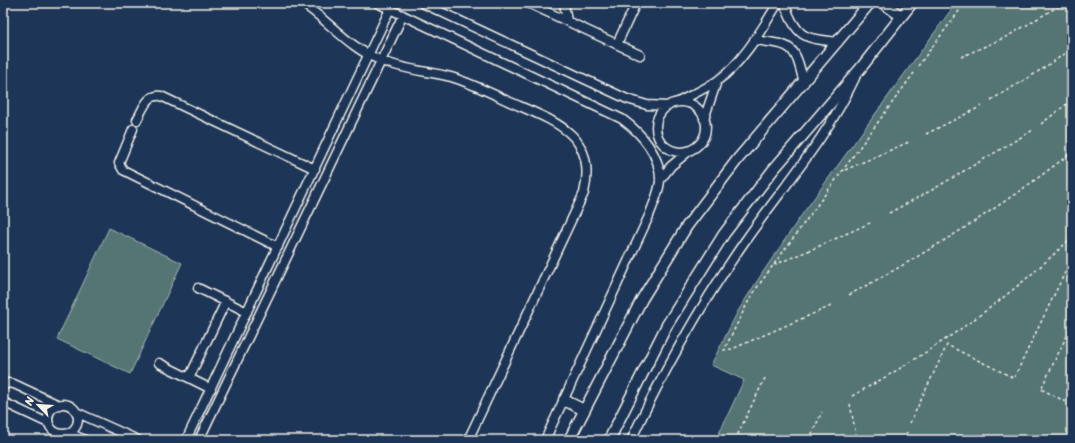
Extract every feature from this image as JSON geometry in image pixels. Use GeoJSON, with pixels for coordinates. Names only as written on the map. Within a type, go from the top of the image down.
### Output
{"type":"FeatureCollection","features":[{"type":"Feature","properties":{"kind":"main road"},"geometry":{"type":"LineString","coordinates":[[569,440],[638,305],[687,226],[737,160],[804,83],[870,3]]}},
{"type":"Feature","properties":{"kind":"main road"},"geometry":{"type":"LineString","coordinates":[[883,3],[901,16]]}},
{"type":"Feature","properties":{"kind":"main road"},"geometry":{"type":"LineString","coordinates":[[609,440],[667,325],[720,240],[773,170],[860,69],[912,3]]}},
{"type":"Feature","properties":{"kind":"main road"},"geometry":{"type":"LineString","coordinates":[[564,400],[584,410]]}},
{"type":"Feature","properties":{"kind":"street"},"geometry":{"type":"LineString","coordinates":[[302,3],[344,38],[369,55],[381,61],[461,81],[558,123],[575,139],[585,160],[587,177],[584,194],[468,440]]}},
{"type":"Feature","properties":{"kind":"street"},"geometry":{"type":"LineString","coordinates":[[377,3],[622,120],[632,126],[648,145],[658,168],[660,180],[644,229],[545,440]]}},
{"type":"Feature","properties":{"kind":"street"},"geometry":{"type":"LineString","coordinates":[[422,3],[627,99],[647,105],[668,106],[717,81],[754,40],[778,3]]}},
{"type":"Feature","properties":{"kind":"street"},"geometry":{"type":"LineString","coordinates":[[528,3],[640,55]]}},
{"type":"Feature","properties":{"kind":"street"},"geometry":{"type":"LineString","coordinates":[[564,3],[567,21]]}},
{"type":"Feature","properties":{"kind":"street"},"geometry":{"type":"LineString","coordinates":[[617,44],[636,3]]}},
{"type":"Feature","properties":{"kind":"street"},"geometry":{"type":"LineString","coordinates":[[784,3],[794,26],[800,33],[810,38],[838,42]]}},
{"type":"Feature","properties":{"kind":"street"},"geometry":{"type":"LineString","coordinates":[[186,440],[390,9]]}},
{"type":"Feature","properties":{"kind":"street"},"geometry":{"type":"LineString","coordinates":[[199,440],[403,15]]}},
{"type":"Feature","properties":{"kind":"street"},"geometry":{"type":"LineString","coordinates":[[754,40],[784,44],[792,48],[797,56],[804,83]]}},
{"type":"Feature","properties":{"kind":"street"},"geometry":{"type":"LineString","coordinates":[[631,440],[662,375],[694,320],[747,239],[824,134],[840,109],[860,69]]}},
{"type":"Feature","properties":{"kind":"street"},"geometry":{"type":"LineString","coordinates":[[660,180],[671,166],[698,145],[704,136],[704,119],[717,81]]}},
{"type":"Feature","properties":{"kind":"street"},"geometry":{"type":"LineString","coordinates":[[137,120],[150,98],[162,96],[315,169]]}},
{"type":"Feature","properties":{"kind":"street"},"geometry":{"type":"LineString","coordinates":[[678,102],[694,106],[704,119]]}},
{"type":"Feature","properties":{"kind":"street"},"geometry":{"type":"LineString","coordinates":[[668,106],[657,119],[656,130],[659,139],[663,145],[672,151],[689,151]]}},
{"type":"Feature","properties":{"kind":"street"},"geometry":{"type":"LineString","coordinates":[[133,129],[120,157],[119,163],[123,170],[278,247]]}},
{"type":"Feature","properties":{"kind":"street"},"geometry":{"type":"LineString","coordinates":[[648,145],[659,139]]}},
{"type":"Feature","properties":{"kind":"street"},"geometry":{"type":"LineString","coordinates":[[198,288],[247,312]]}},
{"type":"Feature","properties":{"kind":"street"},"geometry":{"type":"LineString","coordinates":[[189,378],[226,301]]}},
{"type":"Feature","properties":{"kind":"street"},"geometry":{"type":"LineString","coordinates":[[159,363],[211,389]]}},
{"type":"Feature","properties":{"kind":"street"},"geometry":{"type":"LineString","coordinates":[[3,385],[11,383],[59,405],[68,404],[78,413],[138,440]]}},
{"type":"Feature","properties":{"kind":"street"},"geometry":{"type":"LineString","coordinates":[[3,402],[48,423],[55,432],[62,434],[69,433],[85,440]]}},
{"type":"Feature","properties":{"kind":"street"},"geometry":{"type":"LineString","coordinates":[[48,423],[49,414],[59,405]]}},
{"type":"Feature","properties":{"kind":"street"},"geometry":{"type":"LineString","coordinates":[[69,433],[77,425],[78,413]]}},
{"type":"Feature","properties":{"kind":"path"},"geometry":{"type":"LineString","coordinates":[[918,66],[965,3]]}},
{"type":"Feature","properties":{"kind":"path"},"geometry":{"type":"LineString","coordinates":[[961,57],[1008,36],[1064,3]]}},
{"type":"Feature","properties":{"kind":"path"},"geometry":{"type":"LineString","coordinates":[[991,100],[1036,74],[1072,49]]}},
{"type":"Feature","properties":{"kind":"path"},"geometry":{"type":"LineString","coordinates":[[831,306],[732,349],[724,350],[746,304],[914,73]]}},
{"type":"Feature","properties":{"kind":"path"},"geometry":{"type":"LineString","coordinates":[[1041,124],[1072,100]]}},
{"type":"Feature","properties":{"kind":"path"},"geometry":{"type":"LineString","coordinates":[[926,134],[982,106]]}},
{"type":"Feature","properties":{"kind":"path"},"geometry":{"type":"LineString","coordinates":[[889,213],[932,190],[1033,130]]}},
{"type":"Feature","properties":{"kind":"path"},"geometry":{"type":"LineString","coordinates":[[843,170],[911,140]]}},
{"type":"Feature","properties":{"kind":"path"},"geometry":{"type":"LineString","coordinates":[[849,295],[903,266],[977,221],[1041,176],[1072,152]]}},
{"type":"Feature","properties":{"kind":"path"},"geometry":{"type":"LineString","coordinates":[[774,265],[872,222]]}},
{"type":"Feature","properties":{"kind":"path"},"geometry":{"type":"LineString","coordinates":[[852,396],[903,367],[996,304],[1072,237]]}},
{"type":"Feature","properties":{"kind":"path"},"geometry":{"type":"LineString","coordinates":[[944,340],[947,345],[1014,378],[1072,258]]}},
{"type":"Feature","properties":{"kind":"path"},"geometry":{"type":"LineString","coordinates":[[1072,325],[1041,390],[1072,404]]}},
{"type":"Feature","properties":{"kind":"path"},"geometry":{"type":"LineString","coordinates":[[910,423],[947,345]]}},
{"type":"Feature","properties":{"kind":"path"},"geometry":{"type":"LineString","coordinates":[[735,440],[765,378]]}},
{"type":"Feature","properties":{"kind":"path"},"geometry":{"type":"LineString","coordinates":[[850,404],[857,440]]}},
{"type":"Feature","properties":{"kind":"path"},"geometry":{"type":"LineString","coordinates":[[809,440],[822,412]]}},
{"type":"Feature","properties":{"kind":"path"},"geometry":{"type":"LineString","coordinates":[[903,440],[907,432]]}},
{"type":"Feature","properties":{"kind":"green space"},"geometry":{"type":"Polygon","coordinates":[[[956,3],[1072,3],[1072,440],[716,440],[744,380],[711,365],[738,311],[801,216],[956,3]]]}},
{"type":"Feature","properties":{"kind":"green space"},"geometry":{"type":"Polygon","coordinates":[[[109,228],[182,263],[130,374],[57,339],[109,228]]]}}]}
